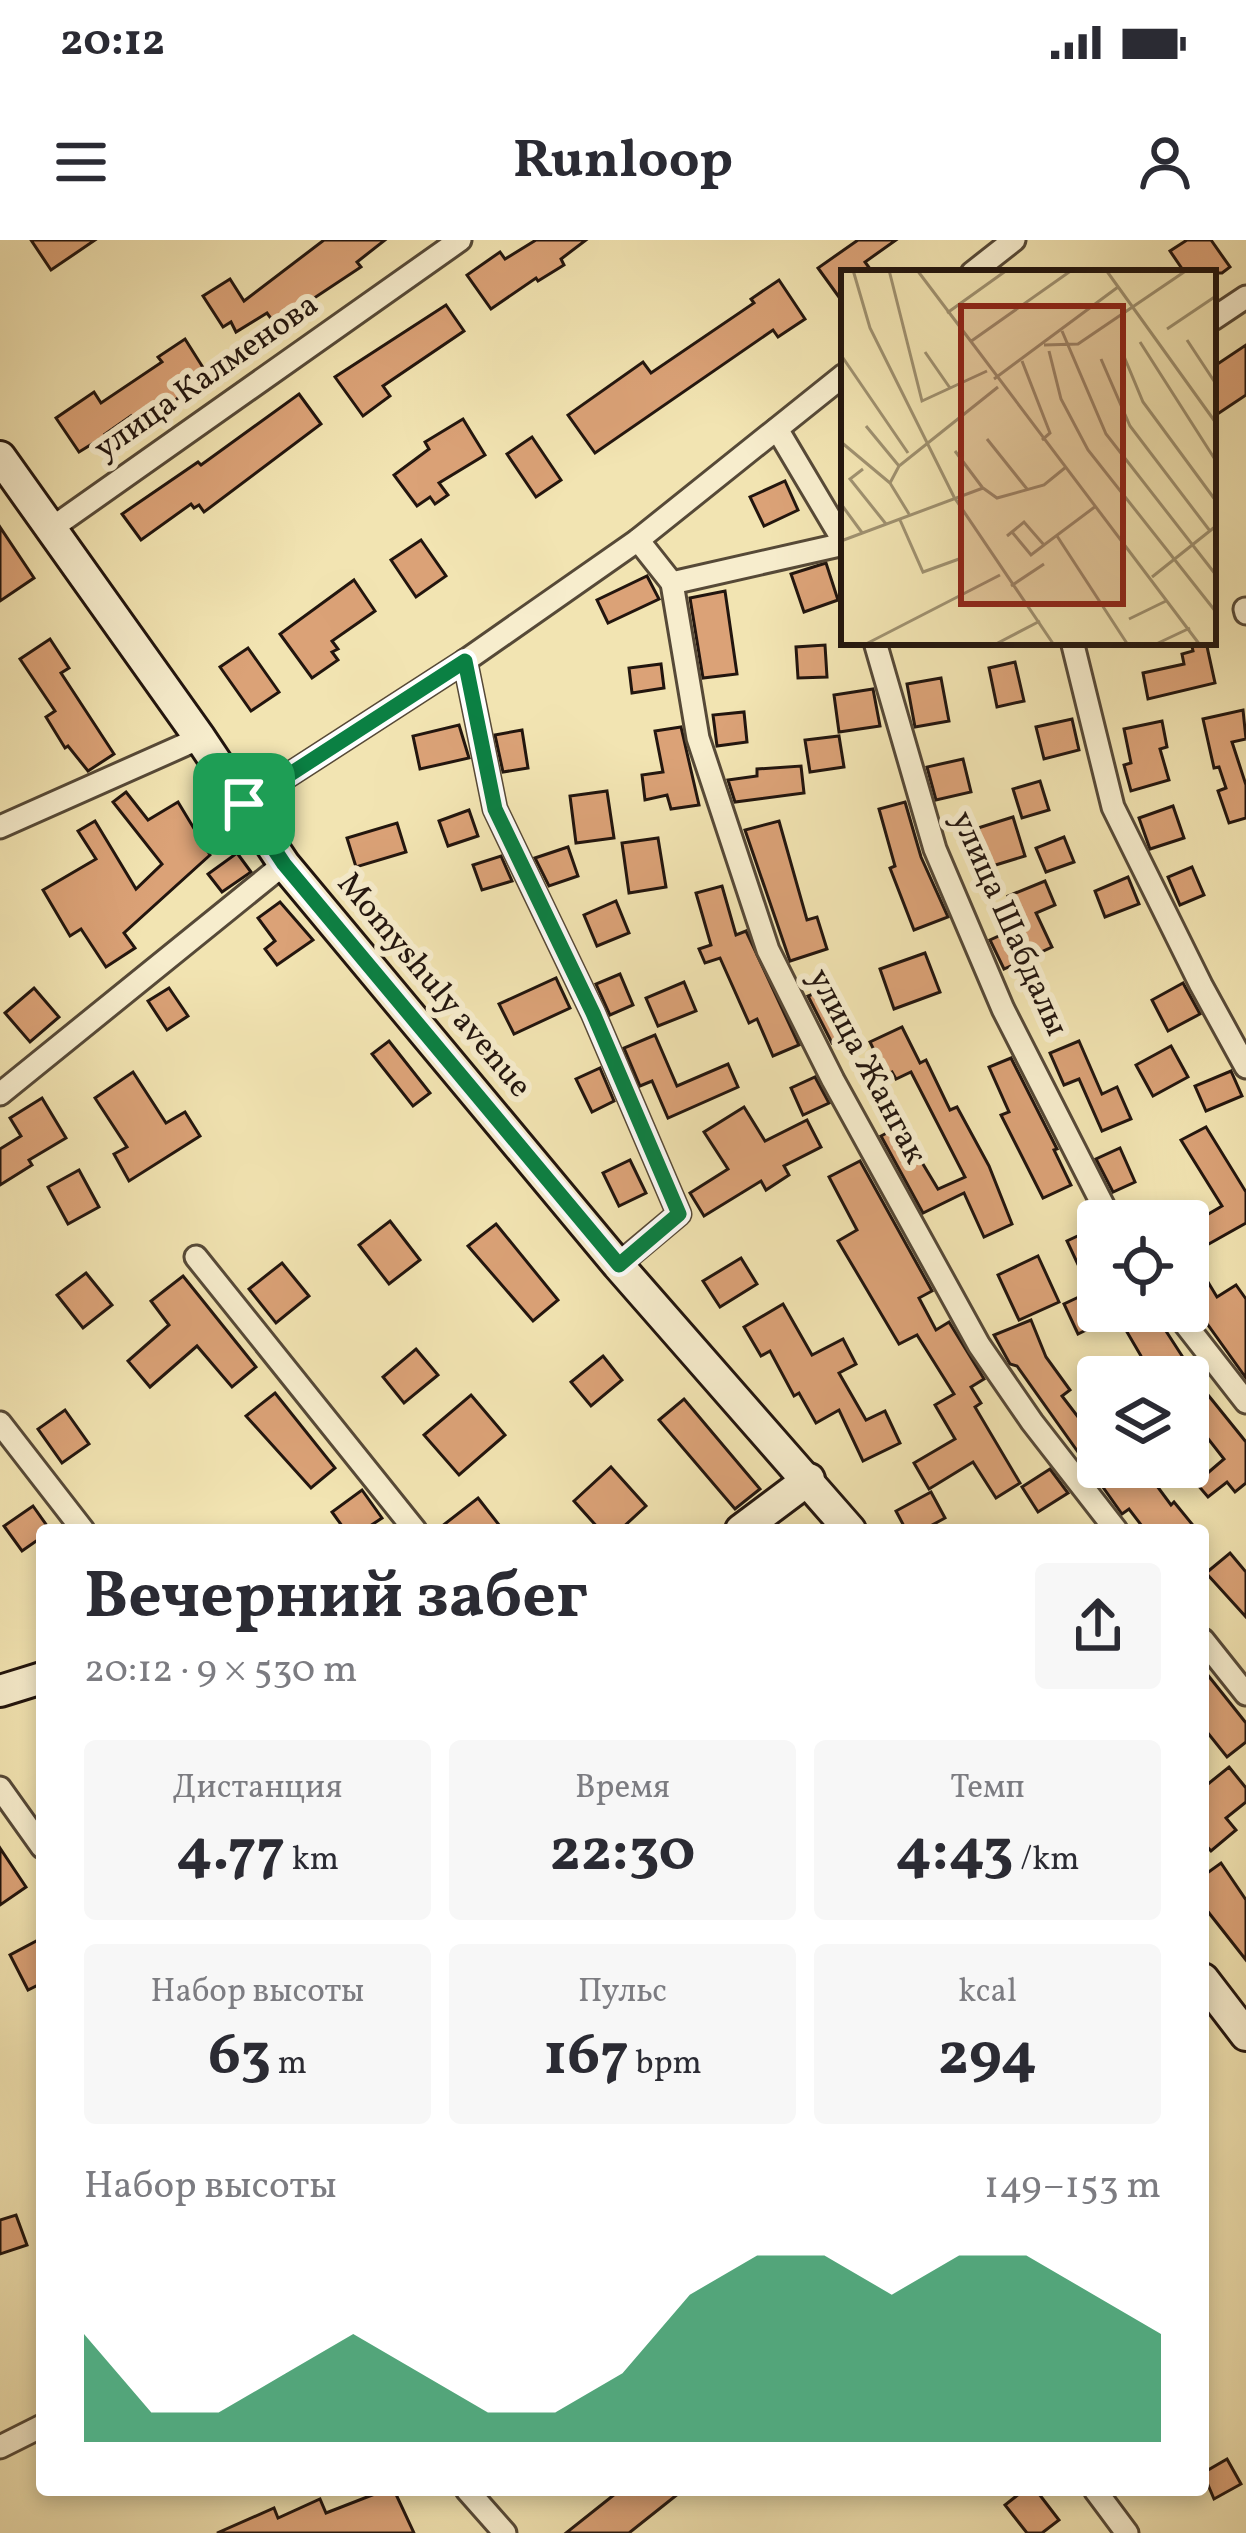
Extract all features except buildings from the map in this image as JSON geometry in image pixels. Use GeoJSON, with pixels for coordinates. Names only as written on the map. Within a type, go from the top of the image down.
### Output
{"type":"FeatureCollection","features":[{"type":"Feature","properties":{"kind":"main road","name":"Momyshuly avenue"},"geometry":{"type":"LineString","coordinates":[[0,457],[284,864],[619,1265],[845,1524]]}},
{"type":"Feature","properties":{"kind":"main road"},"geometry":{"type":"LineString","coordinates":[[749,1524],[808,1479]]}},
{"type":"Feature","properties":{"kind":"main road"},"geometry":{"type":"LineString","coordinates":[[0,1691],[36,1680]]}},
{"type":"Feature","properties":{"kind":"main road"},"geometry":{"type":"LineString","coordinates":[[1209,1987],[1246,2035]]}},
{"type":"Feature","properties":{"kind":"street","name":"улица Калменова"},"geometry":{"type":"LineString","coordinates":[[52,528],[460,240]]}},
{"type":"Feature","properties":{"kind":"street"},"geometry":{"type":"LineString","coordinates":[[976,270],[1013,240]]}},
{"type":"Feature","properties":{"kind":"street"},"geometry":{"type":"LineString","coordinates":[[1216,317],[1246,297]]}},
{"type":"Feature","properties":{"kind":"street"},"geometry":{"type":"LineString","coordinates":[[244,804],[465,661],[638,539],[841,377]]}},
{"type":"Feature","properties":{"kind":"street"},"geometry":{"type":"LineString","coordinates":[[777,428],[841,538]]}},
{"type":"Feature","properties":{"kind":"street"},"geometry":{"type":"LineString","coordinates":[[638,539],[673,584],[841,544]]}},
{"type":"Feature","properties":{"kind":"street","name":"улица Жангак"},"geometry":{"type":"LineString","coordinates":[[673,584],[698,738],[768,950],[824,1063],[979,1345],[1111,1524]]}},
{"type":"Feature","properties":{"kind":"street","name":"улица Шабдалы"},"geometry":{"type":"LineString","coordinates":[[875,645],[944,870],[1003,1009],[1100,1200]]}},
{"type":"Feature","properties":{"kind":"street"},"geometry":{"type":"LineString","coordinates":[[1073,645],[1112,807],[1246,1067]]}},
{"type":"Feature","properties":{"kind":"street"},"geometry":{"type":"LineString","coordinates":[[465,661],[495,809],[593,1013],[679,1214],[619,1265]]}},
{"type":"Feature","properties":{"kind":"street"},"geometry":{"type":"LineString","coordinates":[[0,827],[200,738]]}},
{"type":"Feature","properties":{"kind":"street"},"geometry":{"type":"LineString","coordinates":[[0,1094],[284,864]]}},
{"type":"Feature","properties":{"kind":"street"},"geometry":{"type":"LineString","coordinates":[[196,1257],[410,1524]]}},
{"type":"Feature","properties":{"kind":"street"},"geometry":{"type":"LineString","coordinates":[[1191,1332],[1246,1402]]}},
{"type":"Feature","properties":{"kind":"street"},"geometry":{"type":"LineString","coordinates":[[0,1423],[78,1524]]}},
{"type":"Feature","properties":{"kind":"street"},"geometry":{"type":"LineString","coordinates":[[1209,1648],[1246,1694]]}},
{"type":"Feature","properties":{"kind":"street"},"geometry":{"type":"LineString","coordinates":[[0,1788],[36,1839]]}},
{"type":"Feature","properties":{"kind":"street"},"geometry":{"type":"LineString","coordinates":[[0,2447],[36,2429]]}},
{"type":"Feature","properties":{"kind":"street"},"geometry":{"type":"LineString","coordinates":[[472,2496],[505,2533]]}},
{"type":"Feature","properties":{"kind":"street"},"geometry":{"type":"LineString","coordinates":[[1099,2496],[1127,2533]]}},
{"type":"Feature","properties":{"kind":"route"},"geometry":{"type":"LineString","coordinates":[[465,661],[495,809],[593,1013],[679,1214],[619,1265],[284,864],[244,804],[465,661]]}}]}
